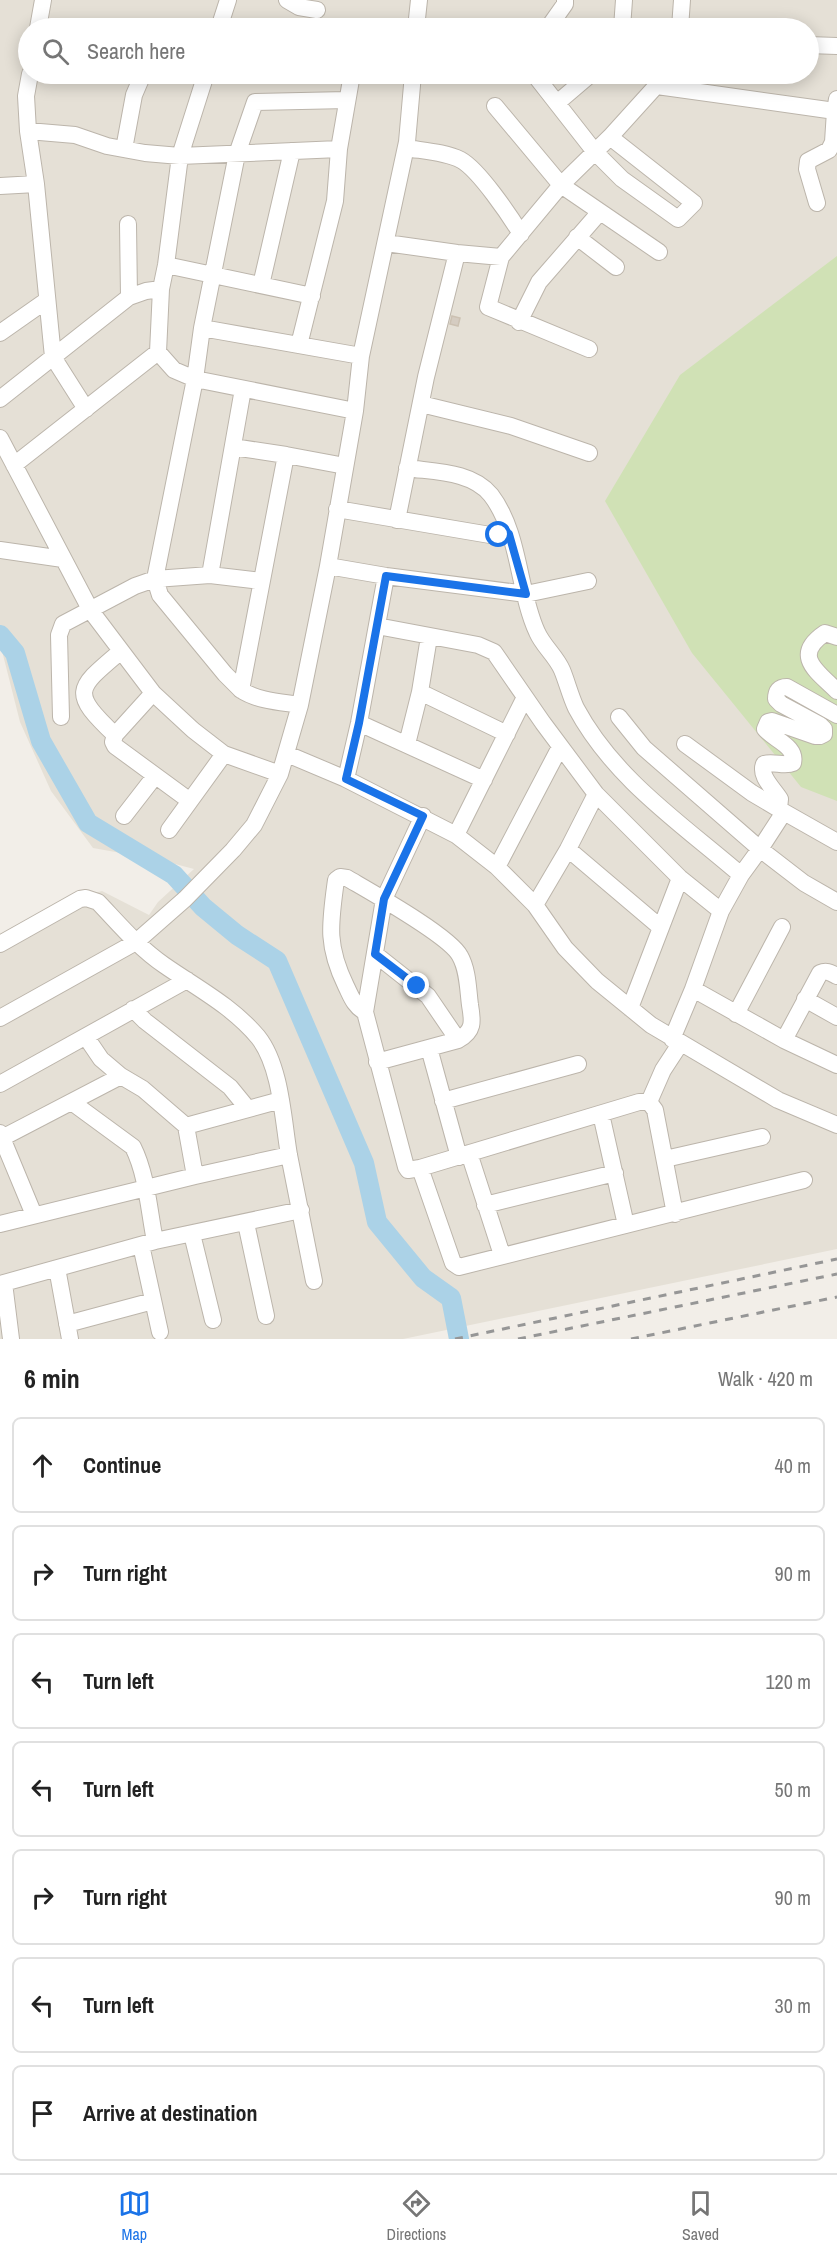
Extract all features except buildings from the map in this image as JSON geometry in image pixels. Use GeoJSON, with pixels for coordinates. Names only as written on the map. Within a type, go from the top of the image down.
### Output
{"type":"FeatureCollection","features":[{"type":"Feature","properties":{"kind":"street"},"geometry":{"type":"LineString","coordinates":[[40,18],[43,0]]}},
{"type":"Feature","properties":{"kind":"street"},"geometry":{"type":"LineString","coordinates":[[222,18],[228,0]]}},
{"type":"Feature","properties":{"kind":"street"},"geometry":{"type":"LineString","coordinates":[[287,0],[300,7],[317,10]]}},
{"type":"Feature","properties":{"kind":"street"},"geometry":{"type":"LineString","coordinates":[[417,18],[419,0]]}},
{"type":"Feature","properties":{"kind":"street"},"geometry":{"type":"LineString","coordinates":[[555,18],[565,4],[565,0]]}},
{"type":"Feature","properties":{"kind":"street"},"geometry":{"type":"LineString","coordinates":[[623,18],[624,0]]}},
{"type":"Feature","properties":{"kind":"street"},"geometry":{"type":"LineString","coordinates":[[681,18],[682,0]]}},
{"type":"Feature","properties":{"kind":"street"},"geometry":{"type":"LineString","coordinates":[[819,45],[837,46]]}},
{"type":"Feature","properties":{"kind":"street"},"geometry":{"type":"LineString","coordinates":[[28,84],[26,96],[28,131],[36,184],[53,357],[86,409]]}},
{"type":"Feature","properties":{"kind":"street"},"geometry":{"type":"LineString","coordinates":[[124,149],[134,95],[139,84]]}},
{"type":"Feature","properties":{"kind":"street"},"geometry":{"type":"LineString","coordinates":[[203,84],[180,156],[161,289],[158,352],[174,370],[195,379],[355,411]]}},
{"type":"Feature","properties":{"kind":"street"},"geometry":{"type":"LineString","coordinates":[[299,345],[335,201],[339,149],[350,84]]}},
{"type":"Feature","properties":{"kind":"street"},"geometry":{"type":"LineString","coordinates":[[0,1018],[136,942],[213,871],[254,825],[280,774],[300,705],[328,566],[355,411],[361,356],[406,148],[412,84]]}},
{"type":"Feature","properties":{"kind":"street"},"geometry":{"type":"LineString","coordinates":[[542,84],[595,152],[622,180],[678,219],[694,203],[610,137]]}},
{"type":"Feature","properties":{"kind":"street"},"geometry":{"type":"LineString","coordinates":[[558,103],[580,84]]}},
{"type":"Feature","properties":{"kind":"street"},"geometry":{"type":"LineString","coordinates":[[589,349],[519,322],[488,307],[501,256],[561,185],[610,137],[658,84]]}},
{"type":"Feature","properties":{"kind":"street"},"geometry":{"type":"LineString","coordinates":[[688,84],[836,107],[829,150],[808,161],[807,169],[817,204]]}},
{"type":"Feature","properties":{"kind":"street"},"geometry":{"type":"LineString","coordinates":[[300,705],[256,697],[241,690],[160,595],[155,579],[195,379],[201,328],[237,154],[255,102],[347,100]]}},
{"type":"Feature","properties":{"kind":"street"},"geometry":{"type":"LineString","coordinates":[[495,106],[561,185],[659,252]]}},
{"type":"Feature","properties":{"kind":"street"},"geometry":{"type":"LineString","coordinates":[[28,131],[75,135],[107,146],[180,156],[339,149]]}},
{"type":"Feature","properties":{"kind":"street"},"geometry":{"type":"LineString","coordinates":[[406,148],[461,160],[470,167],[506,209],[521,234]]}},
{"type":"Feature","properties":{"kind":"street"},"geometry":{"type":"LineString","coordinates":[[261,285],[292,151]]}},
{"type":"Feature","properties":{"kind":"street"},"geometry":{"type":"LineString","coordinates":[[0,186],[36,184]]}},
{"type":"Feature","properties":{"kind":"street"},"geometry":{"type":"LineString","coordinates":[[519,322],[539,282],[599,213]]}},
{"type":"Feature","properties":{"kind":"street"},"geometry":{"type":"LineString","coordinates":[[128,224],[129,297]]}},
{"type":"Feature","properties":{"kind":"street"},"geometry":{"type":"LineString","coordinates":[[577,237],[616,267]]}},
{"type":"Feature","properties":{"kind":"street"},"geometry":{"type":"LineString","coordinates":[[386,243],[457,253],[501,256]]}},
{"type":"Feature","properties":{"kind":"street"},"geometry":{"type":"LineString","coordinates":[[397,520],[421,404],[457,253]]}},
{"type":"Feature","properties":{"kind":"street"},"geometry":{"type":"LineString","coordinates":[[166,265],[312,296]]}},
{"type":"Feature","properties":{"kind":"street"},"geometry":{"type":"LineString","coordinates":[[0,399],[129,297],[137,293],[161,289]]}},
{"type":"Feature","properties":{"kind":"street"},"geometry":{"type":"LineString","coordinates":[[0,333],[47,300]]}},
{"type":"Feature","properties":{"kind":"street"},"geometry":{"type":"LineString","coordinates":[[201,328],[361,356]]}},
{"type":"Feature","properties":{"kind":"street"},"geometry":{"type":"LineString","coordinates":[[14,465],[158,352]]}},
{"type":"Feature","properties":{"kind":"street"},"geometry":{"type":"LineString","coordinates":[[210,575],[243,389]]}},
{"type":"Feature","properties":{"kind":"street"},"geometry":{"type":"LineString","coordinates":[[421,404],[511,426],[589,453]]}},
{"type":"Feature","properties":{"kind":"street"},"geometry":{"type":"LineString","coordinates":[[0,438],[91,611],[153,693],[193,730],[224,754],[280,774]]}},
{"type":"Feature","properties":{"kind":"street"},"geometry":{"type":"LineString","coordinates":[[233,447],[345,466]]}},
{"type":"Feature","properties":{"kind":"street"},"geometry":{"type":"LineString","coordinates":[[241,690],[286,455]]}},
{"type":"Feature","properties":{"kind":"street"},"geometry":{"type":"LineString","coordinates":[[407,468],[455,475],[479,484],[489,493],[497,505],[509,534],[537,633],[563,670],[577,709],[608,754],[647,796],[741,875]]}},
{"type":"Feature","properties":{"kind":"street"},"geometry":{"type":"LineString","coordinates":[[337,509],[490,535],[509,534]]}},
{"type":"Feature","properties":{"kind":"street"},"geometry":{"type":"LineString","coordinates":[[0,550],[63,559]]}},
{"type":"Feature","properties":{"kind":"street"},"geometry":{"type":"LineString","coordinates":[[328,566],[526,594],[588,581]]}},
{"type":"Feature","properties":{"kind":"street"},"geometry":{"type":"LineString","coordinates":[[61,717],[61,629],[67,621],[91,611],[135,586],[155,579],[210,575],[261,581]]}},
{"type":"Feature","properties":{"kind":"street"},"geometry":{"type":"LineString","coordinates":[[346,779],[359,723],[386,576]]}},
{"type":"Feature","properties":{"kind":"street"},"geometry":{"type":"LineString","coordinates":[[377,626],[478,645],[494,652],[560,747],[596,794],[680,878],[721,911]]}},
{"type":"Feature","properties":{"kind":"street"},"geometry":{"type":"LineString","coordinates":[[837,636],[825,633],[808,654],[810,664],[837,691]]}},
{"type":"Feature","properties":{"kind":"street"},"geometry":{"type":"LineString","coordinates":[[407,744],[420,692],[429,637]]}},
{"type":"Feature","properties":{"kind":"street"},"geometry":{"type":"LineString","coordinates":[[115,735],[92,713],[84,699],[84,691],[90,677],[121,651]]}},
{"type":"Feature","properties":{"kind":"street"},"geometry":{"type":"LineString","coordinates":[[423,816],[384,899],[364,1012],[406,1167],[413,1170],[601,1114],[639,1102],[651,1095],[676,1041],[721,911],[782,811],[780,799],[762,774],[762,768],[764,764],[772,762],[789,765],[795,759],[794,753],[770,734],[765,729],[766,726],[772,721],[815,736],[824,734],[824,729],[781,704],[776,699],[778,690],[788,687],[837,715]]}},
{"type":"Feature","properties":{"kind":"street"},"geometry":{"type":"LineString","coordinates":[[420,692],[507,734]]}},
{"type":"Feature","properties":{"kind":"street"},"geometry":{"type":"LineString","coordinates":[[153,693],[115,735],[113,742],[115,746],[190,801]]}},
{"type":"Feature","properties":{"kind":"street"},"geometry":{"type":"LineString","coordinates":[[456,835],[525,697]]}},
{"type":"Feature","properties":{"kind":"street"},"geometry":{"type":"LineString","coordinates":[[619,717],[644,748],[760,849],[804,883],[837,902]]}},
{"type":"Feature","properties":{"kind":"street"},"geometry":{"type":"LineString","coordinates":[[359,723],[484,780]]}},
{"type":"Feature","properties":{"kind":"street"},"geometry":{"type":"LineString","coordinates":[[685,744],[745,788],[837,842]]}},
{"type":"Feature","properties":{"kind":"street"},"geometry":{"type":"LineString","coordinates":[[497,867],[560,747]]}},
{"type":"Feature","properties":{"kind":"street"},"geometry":{"type":"LineString","coordinates":[[169,830],[224,754]]}},
{"type":"Feature","properties":{"kind":"street"},"geometry":{"type":"LineString","coordinates":[[287,754],[346,779],[423,816],[456,835],[497,867],[535,905],[565,948],[597,981],[651,1025],[778,1100],[837,1125]]}},
{"type":"Feature","properties":{"kind":"street"},"geometry":{"type":"LineString","coordinates":[[124,816],[155,776]]}},
{"type":"Feature","properties":{"kind":"street"},"geometry":{"type":"LineString","coordinates":[[535,905],[568,849],[596,794]]}},
{"type":"Feature","properties":{"kind":"street"},"geometry":{"type":"LineString","coordinates":[[568,849],[660,927]]}},
{"type":"Feature","properties":{"kind":"street"},"geometry":{"type":"LineString","coordinates":[[364,1012],[355,1005],[333,957],[330,929],[336,880],[340,877],[347,878],[384,899],[448,943],[460,955],[466,975],[473,1023],[467,1035],[458,1040],[377,1062]]}},
{"type":"Feature","properties":{"kind":"street"},"geometry":{"type":"LineString","coordinates":[[630,1008],[680,878]]}},
{"type":"Feature","properties":{"kind":"street"},"geometry":{"type":"LineString","coordinates":[[0,945],[86,898],[98,902],[136,942],[162,964],[228,1008],[260,1040],[282,1100],[289,1155],[314,1281]]}},
{"type":"Feature","properties":{"kind":"street"},"geometry":{"type":"LineString","coordinates":[[736,1014],[782,927]]}},
{"type":"Feature","properties":{"kind":"street"},"geometry":{"type":"LineString","coordinates":[[375,954],[428,996],[458,1040]]}},
{"type":"Feature","properties":{"kind":"street"},"geometry":{"type":"LineString","coordinates":[[784,1040],[820,974],[824,971],[837,976]]}},
{"type":"Feature","properties":{"kind":"street"},"geometry":{"type":"LineString","coordinates":[[0,1084],[187,980]]}},
{"type":"Feature","properties":{"kind":"street"},"geometry":{"type":"LineString","coordinates":[[693,989],[784,1040],[837,1065]]}},
{"type":"Feature","properties":{"kind":"street"},"geometry":{"type":"LineString","coordinates":[[805,999],[837,1017]]}},
{"type":"Feature","properties":{"kind":"street"},"geometry":{"type":"LineString","coordinates":[[134,1009],[145,1021],[230,1087],[248,1109]]}},
{"type":"Feature","properties":{"kind":"street"},"geometry":{"type":"LineString","coordinates":[[86,1037],[101,1059],[121,1076],[143,1089],[186,1126],[195,1176]]}},
{"type":"Feature","properties":{"kind":"street"},"geometry":{"type":"LineString","coordinates":[[429,1048],[443,1101],[485,1205],[502,1255]]}},
{"type":"Feature","properties":{"kind":"street"},"geometry":{"type":"LineString","coordinates":[[443,1101],[578,1064]]}},
{"type":"Feature","properties":{"kind":"street"},"geometry":{"type":"LineString","coordinates":[[34,1215],[1,1136],[121,1076]]}},
{"type":"Feature","properties":{"kind":"street"},"geometry":{"type":"LineString","coordinates":[[651,1095],[675,1214]]}},
{"type":"Feature","properties":{"kind":"street"},"geometry":{"type":"LineString","coordinates":[[186,1126],[282,1100]]}},
{"type":"Feature","properties":{"kind":"street"},"geometry":{"type":"LineString","coordinates":[[73,1102],[132,1147],[137,1155],[144,1188],[153,1301],[160,1332]]}},
{"type":"Feature","properties":{"kind":"street"},"geometry":{"type":"LineString","coordinates":[[601,1114],[626,1225]]}},
{"type":"Feature","properties":{"kind":"street"},"geometry":{"type":"LineString","coordinates":[[664,1159],[762,1137]]}},
{"type":"Feature","properties":{"kind":"street"},"geometry":{"type":"LineString","coordinates":[[0,1224],[289,1155]]}},
{"type":"Feature","properties":{"kind":"street"},"geometry":{"type":"LineString","coordinates":[[420,1168],[453,1263],[459,1267],[804,1180]]}},
{"type":"Feature","properties":{"kind":"street"},"geometry":{"type":"LineString","coordinates":[[485,1205],[615,1173]]}},
{"type":"Feature","properties":{"kind":"street"},"geometry":{"type":"LineString","coordinates":[[11,1339],[2,1283],[148,1243],[301,1210]]}},
{"type":"Feature","properties":{"kind":"street"},"geometry":{"type":"LineString","coordinates":[[246,1223],[266,1316]]}},
{"type":"Feature","properties":{"kind":"street"},"geometry":{"type":"LineString","coordinates":[[192,1234],[213,1320]]}},
{"type":"Feature","properties":{"kind":"street"},"geometry":{"type":"LineString","coordinates":[[57,1268],[68,1332],[153,1301]]}},
{"type":"Feature","properties":{"kind":"shaded area"},"geometry":{"type":"Polygon","coordinates":[[[0,0],[837,0],[837,1249],[403,1339],[0,1339],[0,938],[62,901],[102,891],[149,915],[158,902],[194,869],[160,860],[93,848],[51,791],[20,722],[0,643],[0,0]]]}},
{"type":"Feature","properties":{"kind":"green space"},"geometry":{"type":"Polygon","coordinates":[[[837,256],[837,801],[801,787],[692,653],[605,501],[680,375],[837,256]]]}},
{"type":"Feature","properties":{"kind":"waterway"},"geometry":{"type":"LineString","coordinates":[[0,635],[15,653],[41,741],[88,823],[174,875],[203,907],[237,935],[277,961],[364,1163],[377,1222],[423,1278],[451,1298],[459,1339]]}},
{"type":"Feature","properties":{"kind":"railway"},"geometry":{"type":"LineString","coordinates":[[455,1339],[837,1259]]}},
{"type":"Feature","properties":{"kind":"railway"},"geometry":{"type":"LineString","coordinates":[[518,1339],[837,1274]]}},
{"type":"Feature","properties":{"kind":"railway"},"geometry":{"type":"LineString","coordinates":[[631,1339],[837,1297]]}},
{"type":"Feature","properties":{"kind":"route"},"geometry":{"type":"LineString","coordinates":[[417,986],[375,954],[384,899],[423,816],[346,779],[359,723],[386,576],[526,594],[509,534],[499,535]]}}]}
